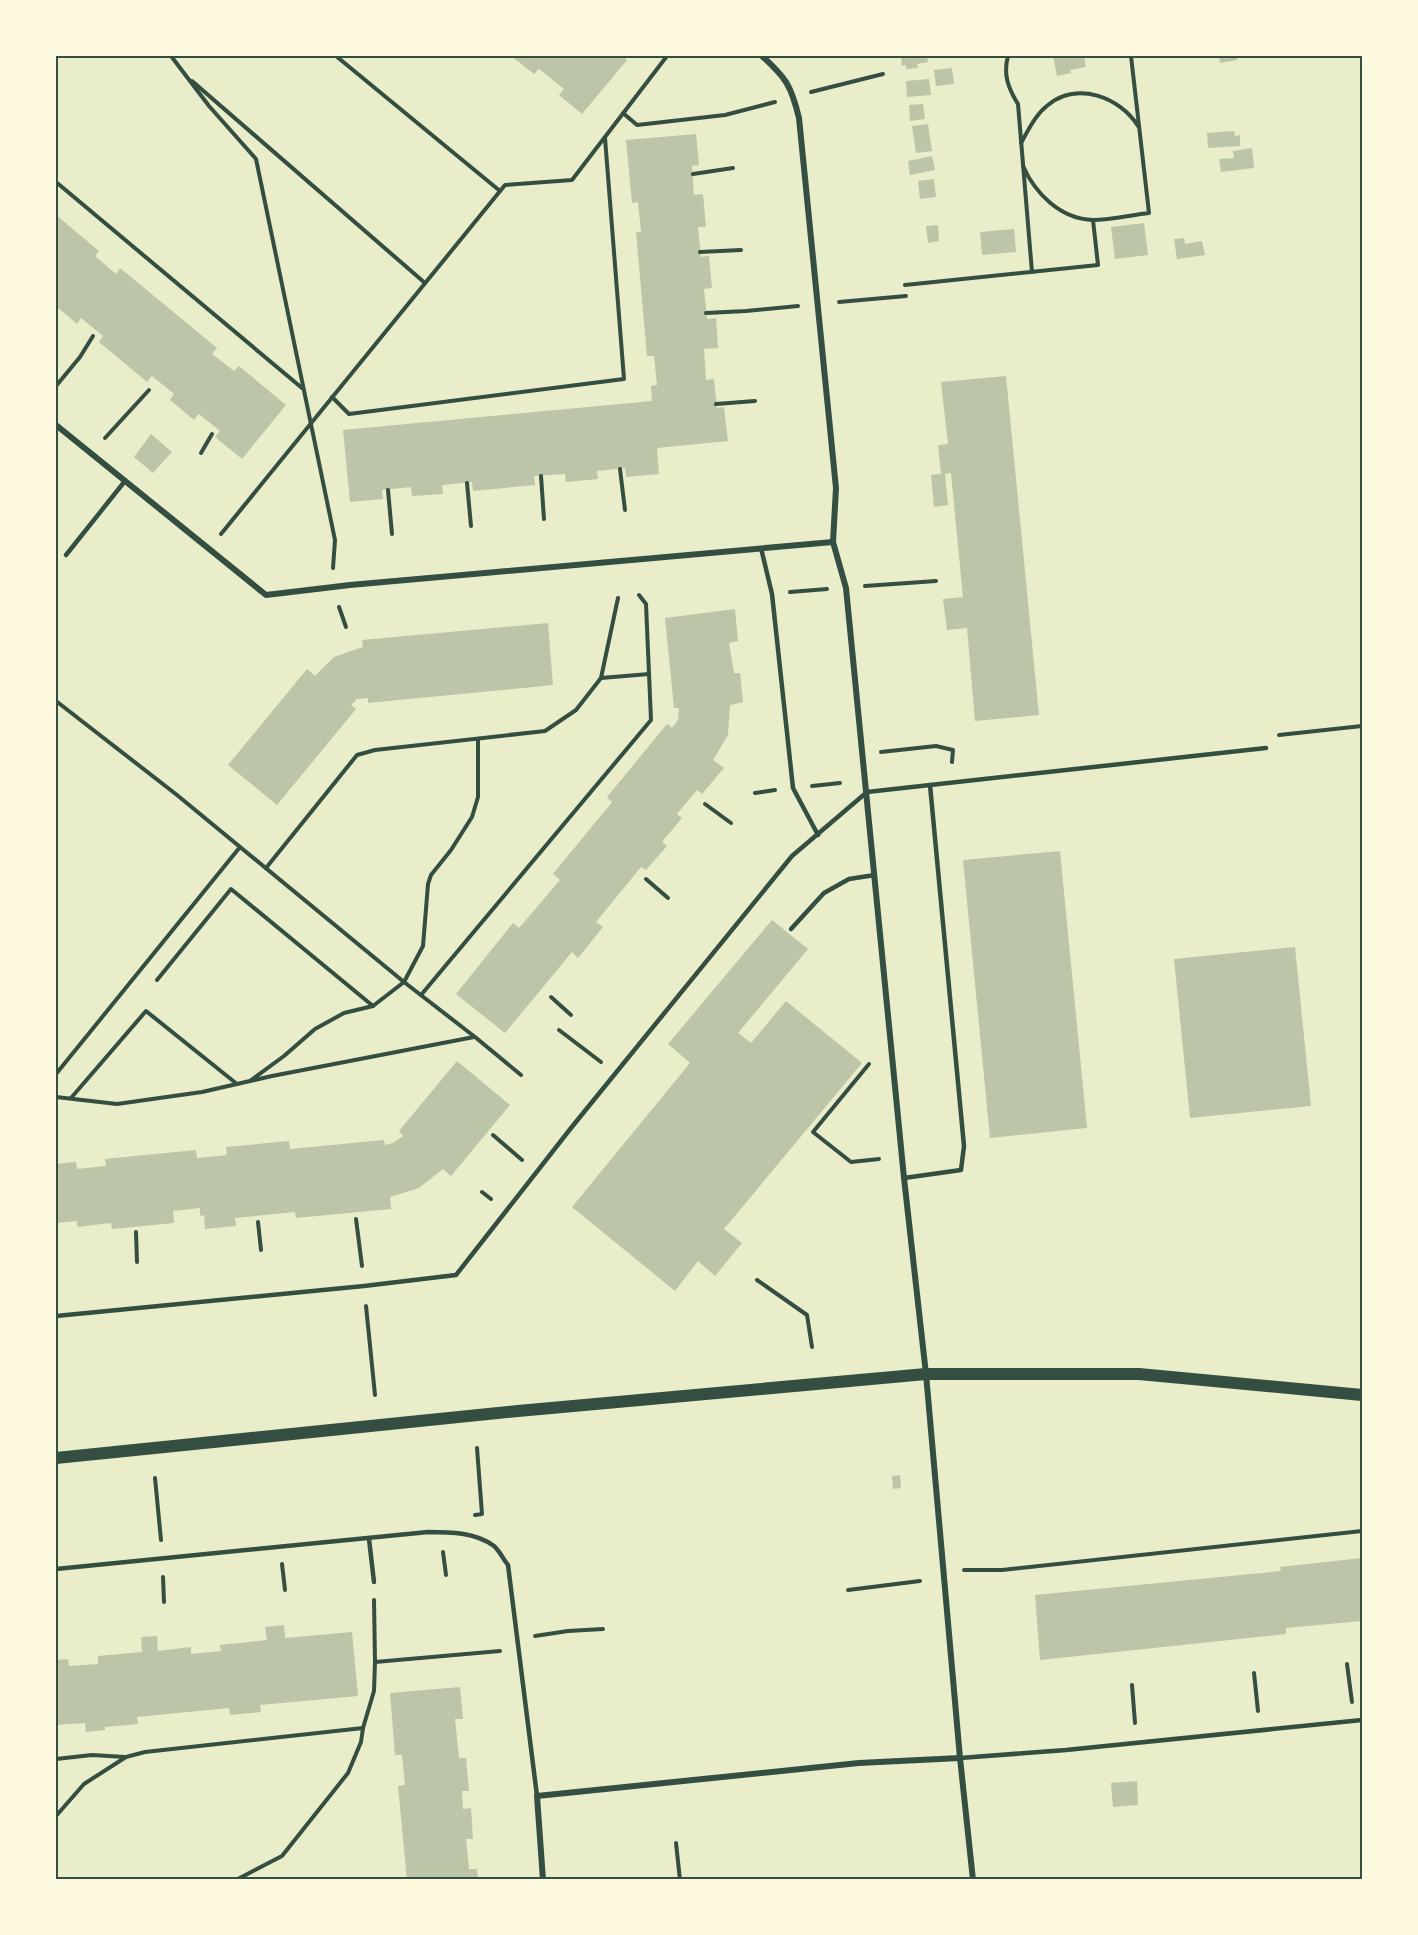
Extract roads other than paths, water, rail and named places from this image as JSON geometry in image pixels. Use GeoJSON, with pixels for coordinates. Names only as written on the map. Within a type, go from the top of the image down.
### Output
{"type":"FeatureCollection","features":[{"type":"Feature","properties":{"kind":"main road"},"geometry":{"type":"LineString","coordinates":[[56,1458],[518,1411],[926,1374],[1139,1374],[1362,1395]]}},
{"type":"Feature","properties":{"kind":"street"},"geometry":{"type":"LineString","coordinates":[[762,56],[787,80],[799,118],[837,488],[833,542],[846,588],[904,1178],[926,1374],[973,1880]]}},
{"type":"Feature","properties":{"kind":"street"},"geometry":{"type":"LineString","coordinates":[[56,425],[266,595],[350,585],[833,542]]}},
{"type":"Feature","properties":{"kind":"street"},"geometry":{"type":"LineString","coordinates":[[543,1880],[537,1796],[859,1763],[960,1758]]}},
{"type":"Feature","properties":{"kind":"lane"},"geometry":{"type":"LineString","coordinates":[[66,555],[125,481]]}},
{"type":"Feature","properties":{"kind":"lane"},"geometry":{"type":"LineString","coordinates":[[761,548],[772,594],[793,788],[818,835]]}},
{"type":"Feature","properties":{"kind":"lane"},"geometry":{"type":"LineString","coordinates":[[56,1316],[456,1275],[615,1073],[792,856],[867,792],[1266,748]]}},
{"type":"Feature","properties":{"kind":"lane"},"geometry":{"type":"LineString","coordinates":[[904,1178],[961,1170],[964,1146],[930,785]]}},
{"type":"Feature","properties":{"kind":"lane"},"geometry":{"type":"LineString","coordinates":[[791,928],[824,893],[849,879],[875,875]]}},
{"type":"Feature","properties":{"kind":"lane"},"geometry":{"type":"LineString","coordinates":[[56,1569],[428,1532],[477,1537],[495,1546],[507,1565],[537,1796]]}},
{"type":"Feature","properties":{"kind":"lane"},"geometry":{"type":"LineString","coordinates":[[369,1539],[374,1582]]}},
{"type":"Feature","properties":{"kind":"lane"},"geometry":{"type":"LineString","coordinates":[[960,1758],[1018,1755],[1362,1720]]}}]}
